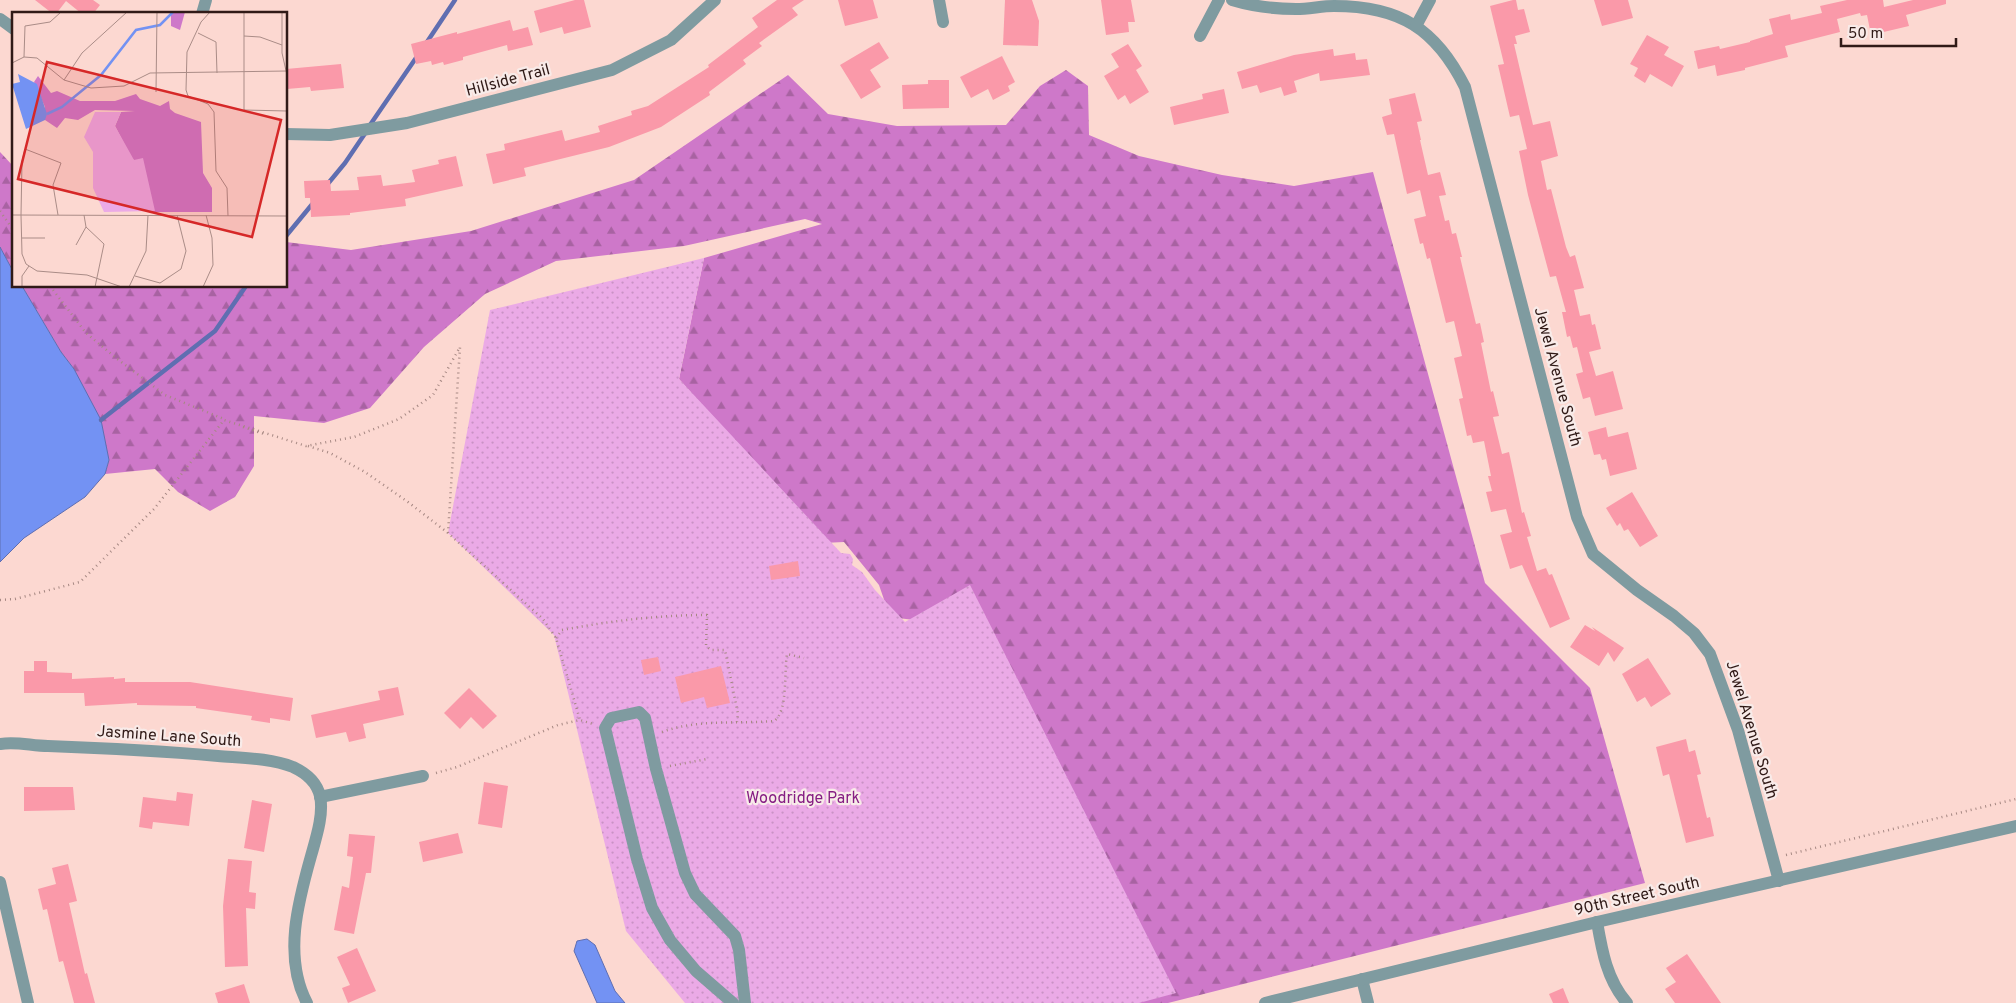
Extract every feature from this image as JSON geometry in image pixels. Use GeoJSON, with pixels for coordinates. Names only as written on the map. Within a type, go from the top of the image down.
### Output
{"type":"FeatureCollection","features":[{"type":"Feature","properties":{"kind":"street","name":"Hillside Trail"},"geometry":{"type":"LineString","coordinates":[[288,134],[330,135],[407,123],[612,70],[672,40],[715,0]]}},
{"type":"Feature","properties":{"kind":"street"},"geometry":{"type":"LineString","coordinates":[[939,0],[943,22]]}},
{"type":"Feature","properties":{"kind":"street"},"geometry":{"type":"LineString","coordinates":[[1200,36],[1219,0]]}},
{"type":"Feature","properties":{"kind":"street","name":"Jewel Avenue South"},"geometry":{"type":"LineString","coordinates":[[1232,0],[1260,6],[1296,9],[1334,6],[1370,8],[1394,15],[1416,26],[1438,43],[1455,66],[1465,87],[1577,517],[1588,545],[1593,554],[1694,633],[1710,654],[1738,730],[1779,881]]}},
{"type":"Feature","properties":{"kind":"street"},"geometry":{"type":"LineString","coordinates":[[1416,26],[1430,0]]}},
{"type":"Feature","properties":{"kind":"street"},"geometry":{"type":"LineString","coordinates":[[0,19],[12,28]]}},
{"type":"Feature","properties":{"kind":"street"},"geometry":{"type":"LineString","coordinates":[[733,1003],[696,971],[670,940],[652,908],[637,859],[605,728],[611,718],[639,712],[645,718],[656,770],[685,873],[695,894],[734,936],[739,950],[745,1003]]}},
{"type":"Feature","properties":{"kind":"street","name":"Jasmine Lane South"},"geometry":{"type":"LineString","coordinates":[[0,744],[12,742],[34,746],[136,749],[263,760],[291,766],[303,772],[317,786],[320,797]]}},
{"type":"Feature","properties":{"kind":"street"},"geometry":{"type":"LineString","coordinates":[[306,1003],[298,982],[295,966],[296,926],[301,892],[315,841],[321,804],[320,797],[422,776]]}},
{"type":"Feature","properties":{"kind":"street","name":"90th Street South"},"geometry":{"type":"LineString","coordinates":[[1266,1003],[1597,922],[2016,826]]}},
{"type":"Feature","properties":{"kind":"street"},"geometry":{"type":"LineString","coordinates":[[0,882],[28,1003]]}},
{"type":"Feature","properties":{"kind":"street"},"geometry":{"type":"LineString","coordinates":[[1597,922],[1604,959],[1618,992],[1627,1003]]}},
{"type":"Feature","properties":{"kind":"street"},"geometry":{"type":"LineString","coordinates":[[1362,979],[1368,1003]]}},
{"type":"Feature","properties":{"kind":"path"},"geometry":{"type":"LineString","coordinates":[[0,211],[12,228]]}},
{"type":"Feature","properties":{"kind":"path"},"geometry":{"type":"LineString","coordinates":[[52,288],[86,333],[165,395],[252,431],[330,453],[365,472],[408,502],[448,534],[543,619],[556,638],[580,720]]}},
{"type":"Feature","properties":{"kind":"path"},"geometry":{"type":"LineString","coordinates":[[306,446],[354,438],[399,419],[433,395],[460,347],[448,534]]}},
{"type":"Feature","properties":{"kind":"path"},"geometry":{"type":"LineString","coordinates":[[0,600],[15,599],[80,582],[154,509],[224,420]]}},
{"type":"Feature","properties":{"kind":"path"},"geometry":{"type":"LineString","coordinates":[[556,638],[562,630],[600,623],[670,615],[707,615],[706,646],[711,650],[725,650],[738,722]]}},
{"type":"Feature","properties":{"kind":"path"},"geometry":{"type":"LineString","coordinates":[[650,736],[672,728],[774,721],[779,718],[783,710],[784,670],[787,654],[804,658]]}},
{"type":"Feature","properties":{"kind":"path"},"geometry":{"type":"LineString","coordinates":[[422,776],[456,767],[558,725],[580,720],[605,728]]}},
{"type":"Feature","properties":{"kind":"path"},"geometry":{"type":"LineString","coordinates":[[656,770],[707,759]]}},
{"type":"Feature","properties":{"kind":"path"},"geometry":{"type":"LineString","coordinates":[[1772,858],[2016,798]]}},
{"type":"Feature","properties":{"kind":"green space"},"geometry":{"type":"Polygon","coordinates":[[[1066,70],[1088,86],[1089,135],[1139,156],[1222,175],[1294,186],[1373,172],[1485,583],[1590,688],[1645,883],[1168,1003],[1110,1003],[962,626],[890,617],[879,585],[844,542],[823,543],[679,379],[704,258],[822,224],[805,219],[684,246],[556,261],[485,294],[424,347],[370,408],[324,423],[254,416],[254,466],[235,497],[210,511],[178,492],[155,469],[105,474],[109,460],[74,369],[61,352],[23,288],[288,288],[288,242],[351,250],[471,231],[634,180],[788,75],[828,114],[897,126],[1006,125],[1040,86],[1066,70]]]}},
{"type":"Feature","properties":{"kind":"green space"},"geometry":{"type":"Polygon","coordinates":[[[0,152],[12,165],[12,269],[0,247],[0,152]]]}},
{"type":"Feature","properties":{"kind":"green space","name":"Woodridge Park"},"geometry":{"type":"Polygon","coordinates":[[[704,258],[679,379],[841,553],[850,554],[853,559],[852,565],[862,572],[875,590],[905,622],[970,585],[1176,993],[1139,1003],[685,1003],[626,931],[554,635],[448,533],[490,310],[704,258]]]}},
{"type":"Feature","properties":{"kind":"water"},"geometry":{"type":"Polygon","coordinates":[[[0,247],[12,269],[12,288],[23,288],[61,352],[74,369],[101,420],[109,460],[105,474],[85,497],[24,538],[0,562],[0,247]]]}},
{"type":"Feature","properties":{"kind":"water"},"geometry":{"type":"Polygon","coordinates":[[[587,939],[595,945],[615,991],[625,1003],[597,1003],[574,951],[577,941],[587,939]]]}},
{"type":"Feature","properties":{"kind":"building"},"geometry":{"type":"Polygon","coordinates":[[[35,0],[93,0],[100,5],[95,12],[80,12],[66,1],[58,12],[50,12],[35,0]]]}},
{"type":"Feature","properties":{"kind":"building"},"geometry":{"type":"Polygon","coordinates":[[[575,0],[584,0],[591,27],[564,34],[562,27],[540,33],[534,11],[575,0]]]}},
{"type":"Feature","properties":{"kind":"building"},"geometry":{"type":"Polygon","coordinates":[[[777,0],[804,0],[792,8],[798,15],[759,43],[762,46],[743,60],[746,64],[709,92],[710,95],[661,127],[609,147],[524,168],[526,176],[493,184],[486,154],[505,150],[504,144],[562,130],[565,141],[600,132],[598,126],[632,115],[631,111],[648,106],[709,67],[708,65],[758,27],[752,18],[777,0]]]}},
{"type":"Feature","properties":{"kind":"building"},"geometry":{"type":"Polygon","coordinates":[[[838,0],[873,0],[878,18],[845,26],[838,0]]]}},
{"type":"Feature","properties":{"kind":"building"},"geometry":{"type":"Polygon","coordinates":[[[1005,0],[1032,0],[1039,21],[1038,46],[1003,45],[1005,0]]]}},
{"type":"Feature","properties":{"kind":"building"},"geometry":{"type":"Polygon","coordinates":[[[1101,0],[1131,0],[1135,22],[1128,22],[1129,32],[1106,35],[1101,0]]]}},
{"type":"Feature","properties":{"kind":"building"},"geometry":{"type":"Polygon","coordinates":[[[1516,0],[1518,10],[1524,9],[1530,32],[1515,36],[1517,44],[1514,44],[1533,125],[1550,121],[1558,156],[1541,161],[1547,190],[1551,189],[1566,247],[1570,257],[1575,255],[1584,288],[1574,290],[1580,316],[1590,314],[1592,325],[1595,324],[1601,349],[1589,352],[1596,376],[1613,371],[1623,409],[1595,416],[1590,397],[1583,399],[1576,374],[1583,372],[1577,347],[1573,348],[1570,336],[1567,337],[1562,312],[1566,312],[1556,276],[1550,277],[1528,195],[1519,151],[1527,149],[1519,115],[1510,117],[1498,65],[1504,64],[1490,6],[1516,0]]]}},
{"type":"Feature","properties":{"kind":"building"},"geometry":{"type":"Polygon","coordinates":[[[1594,0],[1628,0],[1633,18],[1602,26],[1594,0]]]}},
{"type":"Feature","properties":{"kind":"building"},"geometry":{"type":"Polygon","coordinates":[[[1847,0],[1883,0],[1884,7],[1913,0],[1946,0],[1946,4],[1906,15],[1909,26],[1871,35],[1867,15],[1861,16],[1860,13],[1837,19],[1840,32],[1785,46],[1788,57],[1717,76],[1715,65],[1698,69],[1694,51],[1719,46],[1720,49],[1750,42],[1773,34],[1769,19],[1790,14],[1791,20],[1822,13],[1820,6],[1847,0]]]}},
{"type":"Feature","properties":{"kind":"building"},"geometry":{"type":"Polygon","coordinates":[[[510,20],[513,31],[528,27],[533,45],[508,51],[507,45],[463,57],[463,60],[444,65],[443,62],[432,65],[431,61],[416,64],[411,44],[510,20]]]}},
{"type":"Feature","properties":{"kind":"building"},"geometry":{"type":"Polygon","coordinates":[[[1647,35],[1669,47],[1664,55],[1684,66],[1672,87],[1650,74],[1645,83],[1634,76],[1638,68],[1630,64],[1647,35]]]}},
{"type":"Feature","properties":{"kind":"building"},"geometry":{"type":"Polygon","coordinates":[[[879,42],[889,58],[870,70],[881,87],[861,99],[840,65],[879,42]]]}},
{"type":"Feature","properties":{"kind":"building"},"geometry":{"type":"Polygon","coordinates":[[[1128,44],[1142,66],[1136,70],[1149,92],[1130,104],[1125,95],[1118,100],[1104,76],[1119,67],[1111,54],[1128,44]]]}},
{"type":"Feature","properties":{"kind":"building"},"geometry":{"type":"Polygon","coordinates":[[[1333,49],[1334,56],[1355,53],[1356,60],[1367,59],[1370,75],[1320,81],[1319,73],[1294,81],[1297,92],[1284,96],[1281,87],[1260,93],[1257,85],[1242,89],[1237,72],[1294,55],[1333,49]]]}},
{"type":"Feature","properties":{"kind":"building"},"geometry":{"type":"Polygon","coordinates":[[[1002,56],[1015,82],[1008,86],[1010,91],[993,100],[988,89],[971,98],[960,77],[1002,56]]]}},
{"type":"Feature","properties":{"kind":"building"},"geometry":{"type":"Polygon","coordinates":[[[341,64],[344,88],[311,91],[310,87],[288,89],[288,69],[341,64]]]}},
{"type":"Feature","properties":{"kind":"building"},"geometry":{"type":"Polygon","coordinates":[[[928,80],[949,80],[949,108],[903,109],[902,85],[928,84],[928,80]]]}},
{"type":"Feature","properties":{"kind":"building"},"geometry":{"type":"Polygon","coordinates":[[[1224,89],[1229,113],[1174,125],[1170,107],[1203,99],[1202,94],[1224,89]]]}},
{"type":"Feature","properties":{"kind":"building"},"geometry":{"type":"Polygon","coordinates":[[[1415,93],[1422,121],[1417,122],[1428,175],[1440,172],[1446,195],[1439,196],[1445,221],[1449,220],[1452,234],[1456,233],[1476,324],[1480,323],[1484,342],[1481,343],[1491,392],[1493,391],[1499,416],[1493,417],[1502,454],[1509,452],[1522,513],[1524,512],[1531,536],[1527,537],[1537,571],[1546,568],[1549,575],[1552,574],[1570,619],[1550,628],[1522,565],[1510,569],[1500,535],[1512,532],[1506,509],[1491,512],[1486,492],[1492,491],[1488,476],[1491,476],[1484,441],[1473,443],[1471,435],[1467,436],[1459,399],[1463,398],[1454,358],[1462,356],[1454,321],[1446,323],[1430,258],[1427,259],[1423,243],[1420,244],[1414,219],[1426,216],[1420,190],[1407,194],[1394,134],[1387,135],[1382,117],[1392,114],[1389,99],[1415,93]]]}},
{"type":"Feature","properties":{"kind":"building"},"geometry":{"type":"Polygon","coordinates":[[[456,156],[463,186],[405,199],[406,206],[350,213],[350,215],[311,217],[310,198],[305,198],[304,181],[330,180],[331,191],[359,190],[357,177],[381,175],[383,186],[415,182],[412,170],[439,164],[438,160],[456,156]]]}},
{"type":"Feature","properties":{"kind":"building"},"geometry":{"type":"Polygon","coordinates":[[[1606,427],[1608,437],[1628,432],[1637,469],[1610,476],[1606,459],[1602,460],[1600,454],[1594,455],[1588,432],[1606,427]]]}},
{"type":"Feature","properties":{"kind":"building"},"geometry":{"type":"Polygon","coordinates":[[[1632,492],[1658,536],[1640,547],[1628,529],[1624,531],[1620,523],[1617,526],[1606,508],[1632,492]]]}},
{"type":"Feature","properties":{"kind":"building"},"geometry":{"type":"Polygon","coordinates":[[[798,561],[800,576],[771,580],[769,566],[798,561]]]}},
{"type":"Feature","properties":{"kind":"building"},"geometry":{"type":"Polygon","coordinates":[[[1585,625],[1595,631],[1592,627],[1624,648],[1614,662],[1608,652],[1599,666],[1570,647],[1585,625]]]}},
{"type":"Feature","properties":{"kind":"building"},"geometry":{"type":"Polygon","coordinates":[[[658,657],[661,671],[644,675],[641,660],[658,657]]]}},
{"type":"Feature","properties":{"kind":"building"},"geometry":{"type":"Polygon","coordinates":[[[1648,658],[1671,694],[1651,707],[1645,697],[1637,702],[1622,674],[1648,658]]]}},
{"type":"Feature","properties":{"kind":"building"},"geometry":{"type":"Polygon","coordinates":[[[34,661],[47,661],[47,672],[72,673],[72,679],[114,677],[114,679],[125,678],[125,682],[190,682],[293,698],[290,721],[270,718],[270,723],[251,720],[252,716],[196,708],[196,706],[137,705],[137,703],[85,706],[84,693],[24,693],[24,671],[34,671],[34,661]]]}},
{"type":"Feature","properties":{"kind":"building"},"geometry":{"type":"Polygon","coordinates":[[[721,666],[730,703],[707,708],[704,697],[681,703],[675,677],[721,666]]]}},
{"type":"Feature","properties":{"kind":"building"},"geometry":{"type":"Polygon","coordinates":[[[398,687],[404,715],[363,724],[366,738],[349,742],[346,732],[316,738],[311,715],[380,700],[378,691],[398,687]]]}},
{"type":"Feature","properties":{"kind":"building"},"geometry":{"type":"Polygon","coordinates":[[[469,688],[497,716],[483,729],[471,717],[460,729],[444,713],[469,688]]]}},
{"type":"Feature","properties":{"kind":"building"},"geometry":{"type":"Polygon","coordinates":[[[1686,739],[1689,752],[1695,750],[1701,774],[1697,775],[1707,818],[1710,817],[1714,836],[1686,843],[1669,774],[1663,776],[1656,747],[1686,739]]]}},
{"type":"Feature","properties":{"kind":"building"},"geometry":{"type":"Polygon","coordinates":[[[484,782],[508,786],[502,828],[478,824],[484,782]]]}},
{"type":"Feature","properties":{"kind":"building"},"geometry":{"type":"Polygon","coordinates":[[[24,787],[73,787],[75,810],[24,811],[24,787]]]}},
{"type":"Feature","properties":{"kind":"building"},"geometry":{"type":"Polygon","coordinates":[[[177,792],[193,794],[189,826],[153,822],[152,829],[139,827],[143,797],[176,801],[177,792]]]}},
{"type":"Feature","properties":{"kind":"building"},"geometry":{"type":"Polygon","coordinates":[[[252,800],[272,804],[264,852],[244,848],[252,800]]]}},
{"type":"Feature","properties":{"kind":"building"},"geometry":{"type":"Polygon","coordinates":[[[458,833],[463,853],[423,862],[419,842],[458,833]]]}},
{"type":"Feature","properties":{"kind":"building"},"geometry":{"type":"Polygon","coordinates":[[[349,834],[375,836],[371,873],[366,873],[354,934],[334,930],[342,886],[349,888],[353,857],[347,856],[349,834]]]}},
{"type":"Feature","properties":{"kind":"building"},"geometry":{"type":"Polygon","coordinates":[[[228,859],[252,861],[249,892],[256,893],[255,909],[246,908],[248,966],[225,967],[223,906],[228,859]]]}},
{"type":"Feature","properties":{"kind":"building"},"geometry":{"type":"Polygon","coordinates":[[[68,864],[77,901],[69,903],[85,974],[87,973],[95,1003],[74,1003],[63,961],[59,962],[47,909],[43,910],[38,889],[56,884],[52,868],[68,864]]]}},
{"type":"Feature","properties":{"kind":"building"},"geometry":{"type":"Polygon","coordinates":[[[357,948],[376,991],[348,1003],[342,988],[350,985],[337,957],[357,948]]]}},
{"type":"Feature","properties":{"kind":"building"},"geometry":{"type":"Polygon","coordinates":[[[1687,954],[1721,1003],[1675,1003],[1665,989],[1676,982],[1666,968],[1687,954]]]}},
{"type":"Feature","properties":{"kind":"building"},"geometry":{"type":"Polygon","coordinates":[[[244,984],[250,1003],[218,1003],[215,993],[244,984]]]}},
{"type":"Feature","properties":{"kind":"building"},"geometry":{"type":"Polygon","coordinates":[[[1563,988],[1569,1003],[1553,1003],[1549,994],[1563,988]]]}},
{"type":"Feature","properties":{"kind":"waterway"},"geometry":{"type":"LineString","coordinates":[[425,45],[455,0]]}},
{"type":"Feature","properties":{"kind":"waterway"},"geometry":{"type":"LineString","coordinates":[[370,125],[418,55]]}},
{"type":"Feature","properties":{"kind":"waterway"},"geometry":{"type":"LineString","coordinates":[[326,186],[345,163],[366,132]]}},
{"type":"Feature","properties":{"kind":"waterway"},"geometry":{"type":"LineString","coordinates":[[288,234],[314,202]]}},
{"type":"Feature","properties":{"kind":"waterway"},"geometry":{"type":"LineString","coordinates":[[101,420],[215,331],[245,288]]}}]}
